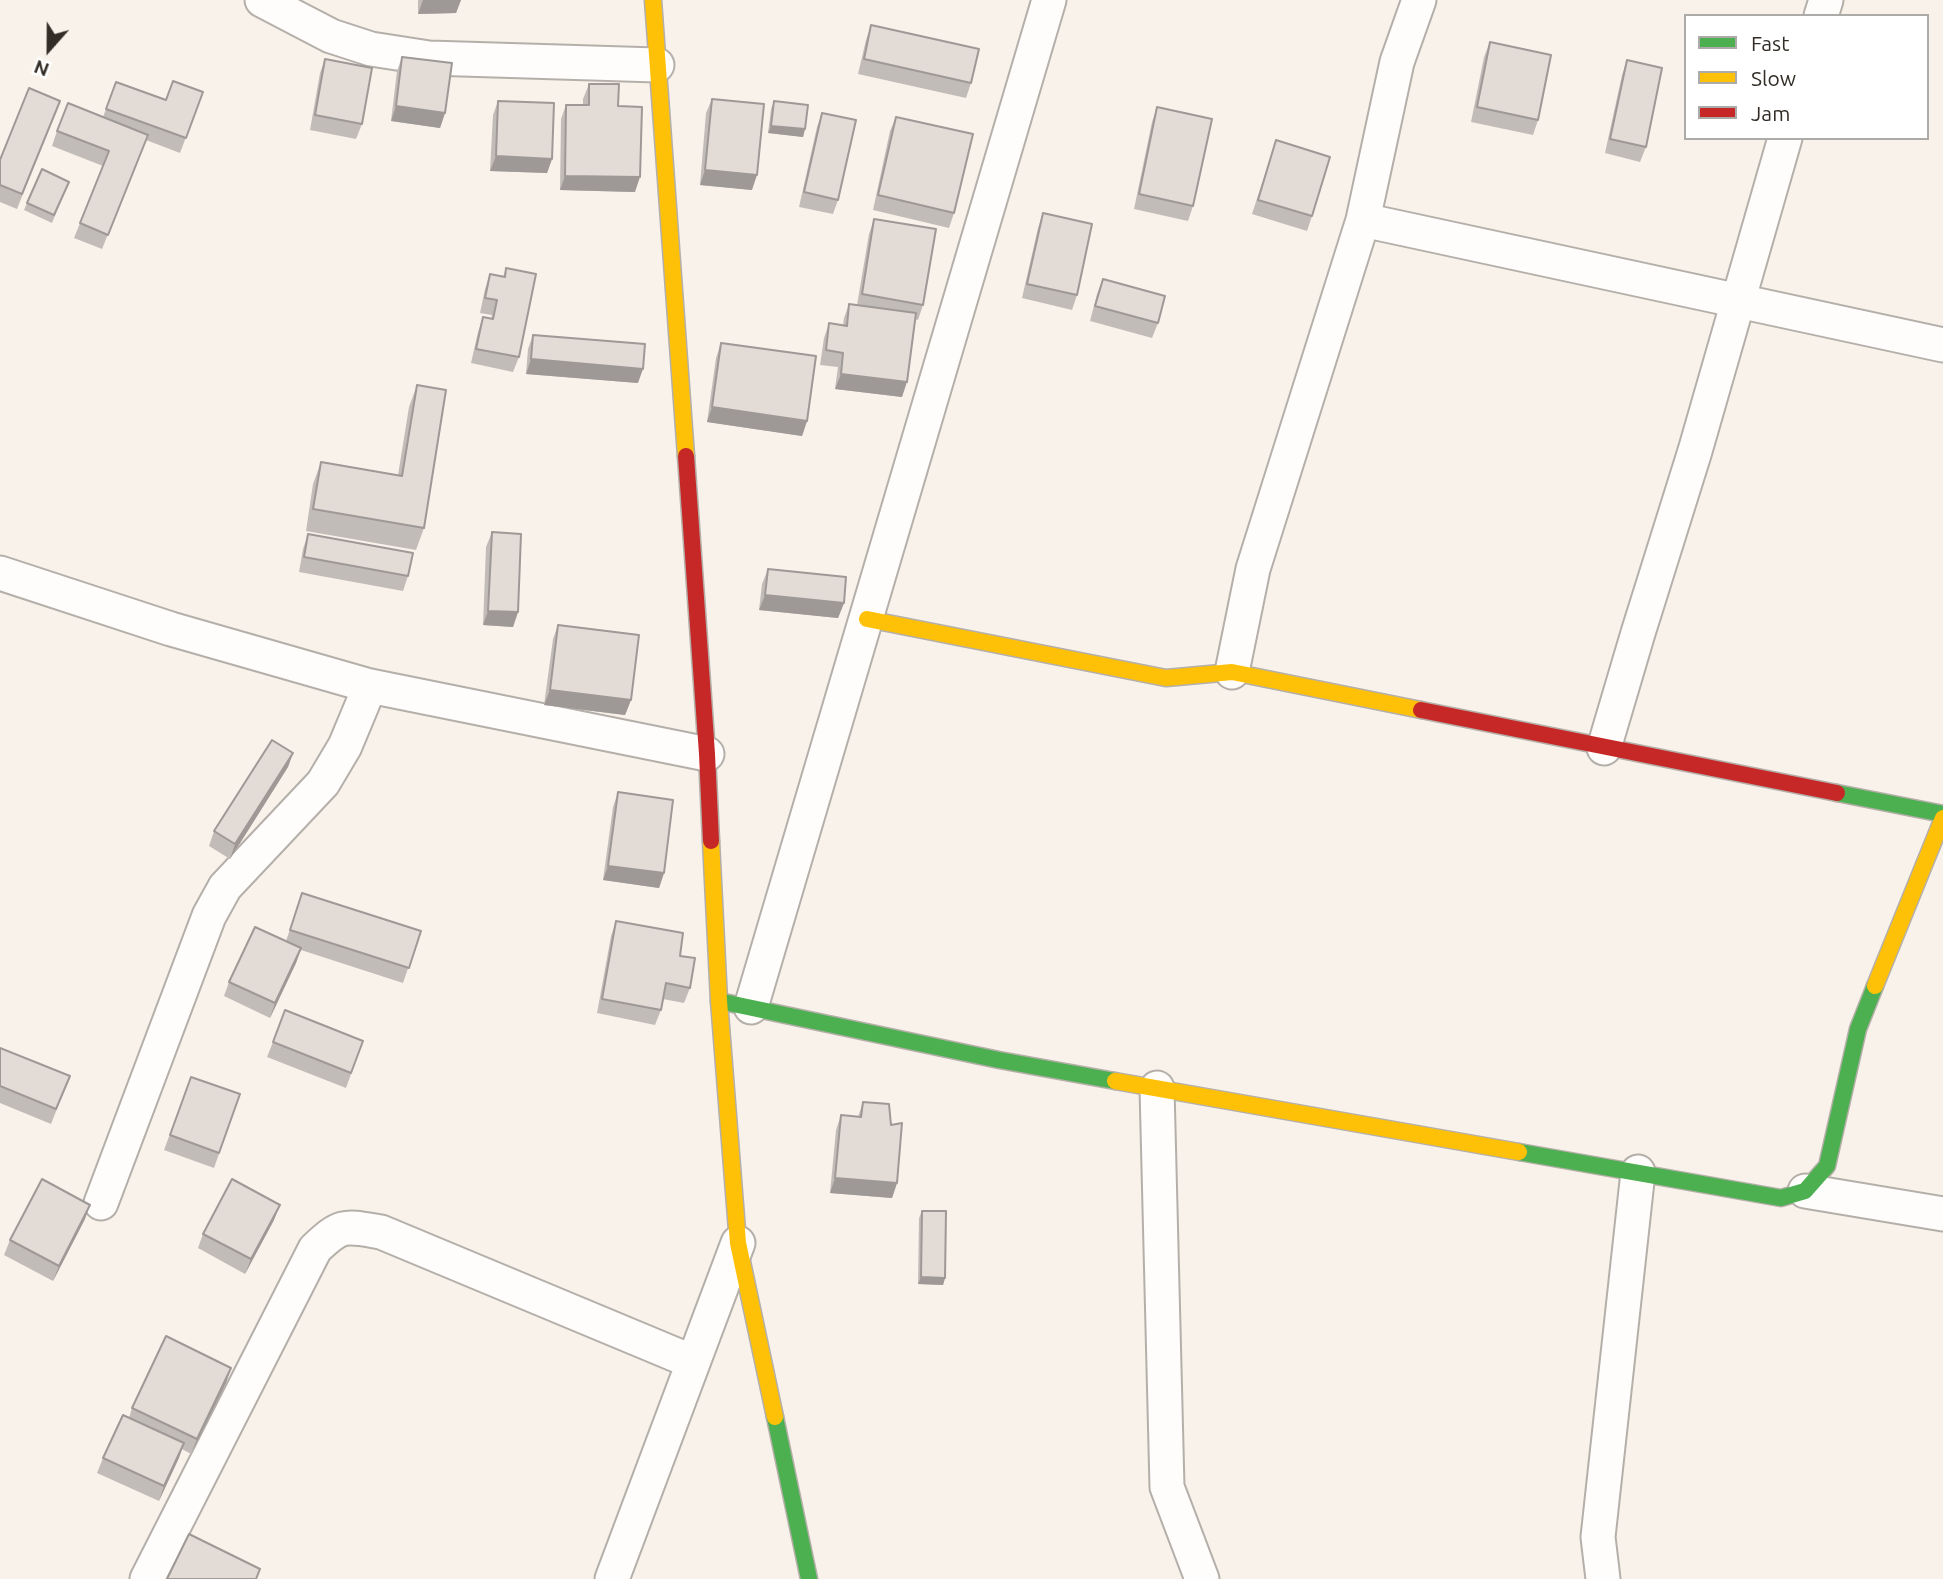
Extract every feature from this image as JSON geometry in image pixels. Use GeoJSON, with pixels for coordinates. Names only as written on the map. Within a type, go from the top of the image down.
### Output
{"type":"FeatureCollection","features":[{"type":"Feature","properties":{"kind":"street"},"geometry":{"type":"LineString","coordinates":[[262,0],[331,36],[383,51],[429,58],[657,65]]}},
{"type":"Feature","properties":{"kind":"street"},"geometry":{"type":"LineString","coordinates":[[653,0],[707,754],[719,1001],[738,1243],[809,1579]]}},
{"type":"Feature","properties":{"kind":"street"},"geometry":{"type":"LineString","coordinates":[[751,1007],[1049,0]]}},
{"type":"Feature","properties":{"kind":"street"},"geometry":{"type":"LineString","coordinates":[[1232,672],[1253,569],[1363,220],[1397,62],[1419,0]]}},
{"type":"Feature","properties":{"kind":"street"},"geometry":{"type":"LineString","coordinates":[[1604,748],[1695,451],[1784,140]]}},
{"type":"Feature","properties":{"kind":"street"},"geometry":{"type":"LineString","coordinates":[[1363,220],[1943,345]]}},
{"type":"Feature","properties":{"kind":"street"},"geometry":{"type":"LineString","coordinates":[[0,573],[171,629],[370,686],[707,754]]}},
{"type":"Feature","properties":{"kind":"street"},"geometry":{"type":"LineString","coordinates":[[867,619],[1166,678],[1232,672],[1943,816],[1858,1029],[1827,1166],[1805,1191]]}},
{"type":"Feature","properties":{"kind":"street"},"geometry":{"type":"LineString","coordinates":[[101,1202],[209,916],[225,887],[323,783],[345,746],[370,686]]}},
{"type":"Feature","properties":{"kind":"street"},"geometry":{"type":"LineString","coordinates":[[719,1001],[999,1060],[1781,1198],[1805,1191],[1942,1218]]}},
{"type":"Feature","properties":{"kind":"street"},"geometry":{"type":"LineString","coordinates":[[1157,1088],[1167,1487],[1202,1579]]}},
{"type":"Feature","properties":{"kind":"street"},"geometry":{"type":"LineString","coordinates":[[1603,1579],[1598,1537],[1637,1172]]}},
{"type":"Feature","properties":{"kind":"street"},"geometry":{"type":"LineString","coordinates":[[147,1579],[315,1249],[332,1232],[348,1226],[381,1232],[693,1362]]}},
{"type":"Feature","properties":{"kind":"street"},"geometry":{"type":"LineString","coordinates":[[612,1579],[738,1243]]}},
{"type":"Feature","properties":{"kind":"building"},"geometry":{"type":"Polygon","coordinates":[[[871,25],[979,49],[971,83],[864,59],[871,25]]]}},
{"type":"Feature","properties":{"kind":"building"},"geometry":{"type":"Polygon","coordinates":[[[1490,42],[1551,55],[1538,120],[1477,107],[1490,42]]]}},
{"type":"Feature","properties":{"kind":"building"},"geometry":{"type":"Polygon","coordinates":[[[402,57],[452,63],[445,113],[396,106],[402,57]]]}},
{"type":"Feature","properties":{"kind":"building"},"geometry":{"type":"Polygon","coordinates":[[[325,59],[372,68],[362,124],[315,115],[325,59]]]}},
{"type":"Feature","properties":{"kind":"building"},"geometry":{"type":"Polygon","coordinates":[[[1627,60],[1662,68],[1646,147],[1610,139],[1627,60]]]}},
{"type":"Feature","properties":{"kind":"building"},"geometry":{"type":"Polygon","coordinates":[[[173,81],[203,92],[186,138],[106,109],[116,82],[166,100],[173,81]]]}},
{"type":"Feature","properties":{"kind":"building"},"geometry":{"type":"Polygon","coordinates":[[[589,84],[619,84],[618,106],[642,107],[640,177],[565,176],[566,105],[589,105],[589,84]]]}},
{"type":"Feature","properties":{"kind":"building"},"geometry":{"type":"Polygon","coordinates":[[[29,88],[60,101],[22,194],[0,185],[0,160],[29,88]]]}},
{"type":"Feature","properties":{"kind":"building"},"geometry":{"type":"Polygon","coordinates":[[[712,99],[764,104],[757,175],[705,170],[712,99]]]}},
{"type":"Feature","properties":{"kind":"building"},"geometry":{"type":"Polygon","coordinates":[[[498,101],[554,103],[552,159],[496,156],[498,101]]]}},
{"type":"Feature","properties":{"kind":"building"},"geometry":{"type":"Polygon","coordinates":[[[774,101],[808,105],[805,129],[771,126],[774,101]]]}},
{"type":"Feature","properties":{"kind":"building"},"geometry":{"type":"Polygon","coordinates":[[[68,103],[148,135],[108,235],[80,223],[109,151],[57,131],[68,103]]]}},
{"type":"Feature","properties":{"kind":"building"},"geometry":{"type":"Polygon","coordinates":[[[1157,107],[1212,119],[1193,206],[1139,194],[1157,107]]]}},
{"type":"Feature","properties":{"kind":"building"},"geometry":{"type":"Polygon","coordinates":[[[822,113],[856,120],[838,200],[804,192],[822,113]]]}},
{"type":"Feature","properties":{"kind":"building"},"geometry":{"type":"Polygon","coordinates":[[[896,117],[973,134],[954,213],[878,195],[896,117]]]}},
{"type":"Feature","properties":{"kind":"building"},"geometry":{"type":"Polygon","coordinates":[[[1276,140],[1330,157],[1312,216],[1258,200],[1276,140]]]}},
{"type":"Feature","properties":{"kind":"building"},"geometry":{"type":"Polygon","coordinates":[[[42,169],[69,182],[54,215],[27,203],[42,169]]]}},
{"type":"Feature","properties":{"kind":"building"},"geometry":{"type":"Polygon","coordinates":[[[1043,213],[1092,224],[1077,295],[1027,284],[1043,213]]]}},
{"type":"Feature","properties":{"kind":"building"},"geometry":{"type":"Polygon","coordinates":[[[874,219],[936,229],[923,305],[862,294],[874,219]]]}},
{"type":"Feature","properties":{"kind":"building"},"geometry":{"type":"Polygon","coordinates":[[[506,268],[536,274],[519,357],[476,349],[483,317],[493,319],[497,300],[485,298],[490,274],[505,277],[506,268]]]}},
{"type":"Feature","properties":{"kind":"building"},"geometry":{"type":"Polygon","coordinates":[[[1103,279],[1165,296],[1158,323],[1095,306],[1103,279]]]}},
{"type":"Feature","properties":{"kind":"building"},"geometry":{"type":"Polygon","coordinates":[[[849,304],[916,313],[907,382],[841,374],[843,353],[826,350],[829,323],[847,326],[849,304]]]}},
{"type":"Feature","properties":{"kind":"building"},"geometry":{"type":"Polygon","coordinates":[[[533,335],[645,344],[643,369],[531,359],[533,335]]]}},
{"type":"Feature","properties":{"kind":"building"},"geometry":{"type":"Polygon","coordinates":[[[721,343],[816,356],[807,421],[712,407],[721,343]]]}},
{"type":"Feature","properties":{"kind":"building"},"geometry":{"type":"Polygon","coordinates":[[[417,385],[446,390],[424,528],[313,509],[321,462],[402,476],[417,385]]]}},
{"type":"Feature","properties":{"kind":"building"},"geometry":{"type":"Polygon","coordinates":[[[492,532],[521,534],[518,612],[488,611],[492,532]]]}},
{"type":"Feature","properties":{"kind":"building"},"geometry":{"type":"Polygon","coordinates":[[[308,534],[413,553],[408,576],[304,557],[308,534]]]}},
{"type":"Feature","properties":{"kind":"building"},"geometry":{"type":"Polygon","coordinates":[[[768,569],[846,577],[844,603],[765,595],[768,569]]]}},
{"type":"Feature","properties":{"kind":"building"},"geometry":{"type":"Polygon","coordinates":[[[558,625],[639,635],[631,700],[550,690],[558,625]]]}},
{"type":"Feature","properties":{"kind":"building"},"geometry":{"type":"Polygon","coordinates":[[[272,740],[293,753],[235,844],[214,831],[272,740]]]}},
{"type":"Feature","properties":{"kind":"building"},"geometry":{"type":"Polygon","coordinates":[[[618,792],[673,800],[664,873],[608,866],[618,792]]]}},
{"type":"Feature","properties":{"kind":"building"},"geometry":{"type":"Polygon","coordinates":[[[302,893],[421,931],[409,968],[290,930],[302,893]]]}},
{"type":"Feature","properties":{"kind":"building"},"geometry":{"type":"Polygon","coordinates":[[[616,921],[683,933],[680,956],[695,958],[690,988],[666,983],[661,1010],[602,999],[616,921]]]}},
{"type":"Feature","properties":{"kind":"building"},"geometry":{"type":"Polygon","coordinates":[[[255,927],[301,948],[275,1003],[229,982],[255,927]]]}},
{"type":"Feature","properties":{"kind":"building"},"geometry":{"type":"Polygon","coordinates":[[[285,1010],[363,1041],[351,1073],[273,1042],[285,1010]]]}},
{"type":"Feature","properties":{"kind":"building"},"geometry":{"type":"Polygon","coordinates":[[[0,1048],[70,1076],[56,1109],[0,1086],[0,1048]]]}},
{"type":"Feature","properties":{"kind":"building"},"geometry":{"type":"Polygon","coordinates":[[[191,1077],[240,1094],[219,1153],[170,1135],[191,1077]]]}},
{"type":"Feature","properties":{"kind":"building"},"geometry":{"type":"Polygon","coordinates":[[[863,1102],[889,1104],[891,1125],[902,1123],[897,1183],[835,1178],[841,1115],[861,1117],[863,1102]]]}},
{"type":"Feature","properties":{"kind":"building"},"geometry":{"type":"Polygon","coordinates":[[[42,1179],[90,1205],[59,1266],[10,1240],[42,1179]]]}},
{"type":"Feature","properties":{"kind":"building"},"geometry":{"type":"Polygon","coordinates":[[[232,1179],[280,1205],[251,1259],[203,1234],[232,1179]]]}},
{"type":"Feature","properties":{"kind":"building"},"geometry":{"type":"Polygon","coordinates":[[[922,1211],[946,1211],[945,1278],[921,1277],[922,1211]]]}},
{"type":"Feature","properties":{"kind":"building"},"geometry":{"type":"Polygon","coordinates":[[[166,1336],[231,1368],[197,1439],[132,1408],[166,1336]]]}},
{"type":"Feature","properties":{"kind":"building"},"geometry":{"type":"Polygon","coordinates":[[[123,1415],[184,1443],[164,1486],[103,1458],[123,1415]]]}},
{"type":"Feature","properties":{"kind":"building"},"geometry":{"type":"Polygon","coordinates":[[[189,1534],[260,1569],[256,1579],[167,1579],[189,1534]]]}},
{"type":"Feature","properties":{"kind":"traffic: fast"},"geometry":{"type":"LineString","coordinates":[[1837,793],[1943,814]]}},
{"type":"Feature","properties":{"kind":"traffic: fast"},"geometry":{"type":"LineString","coordinates":[[1519,1152],[1781,1198],[1805,1191],[1827,1166],[1858,1029],[1875,986]]}},
{"type":"Feature","properties":{"kind":"traffic: fast"},"geometry":{"type":"LineString","coordinates":[[719,1001],[999,1060],[1115,1081]]}},
{"type":"Feature","properties":{"kind":"traffic: fast"},"geometry":{"type":"LineString","coordinates":[[775,1417],[809,1579]]}},
{"type":"Feature","properties":{"kind":"traffic: slow"},"geometry":{"type":"LineString","coordinates":[[653,0],[686,456]]}},
{"type":"Feature","properties":{"kind":"traffic: slow"},"geometry":{"type":"LineString","coordinates":[[867,619],[1166,678],[1232,672],[1421,710]]}},
{"type":"Feature","properties":{"kind":"traffic: slow"},"geometry":{"type":"LineString","coordinates":[[1875,986],[1943,818]]}},
{"type":"Feature","properties":{"kind":"traffic: slow"},"geometry":{"type":"LineString","coordinates":[[711,841],[719,1001],[738,1243],[775,1417]]}},
{"type":"Feature","properties":{"kind":"traffic: slow"},"geometry":{"type":"LineString","coordinates":[[1115,1081],[1519,1152]]}},
{"type":"Feature","properties":{"kind":"traffic: jam"},"geometry":{"type":"LineString","coordinates":[[686,456],[711,841]]}},
{"type":"Feature","properties":{"kind":"traffic: jam"},"geometry":{"type":"LineString","coordinates":[[1421,710],[1837,793]]}}]}
